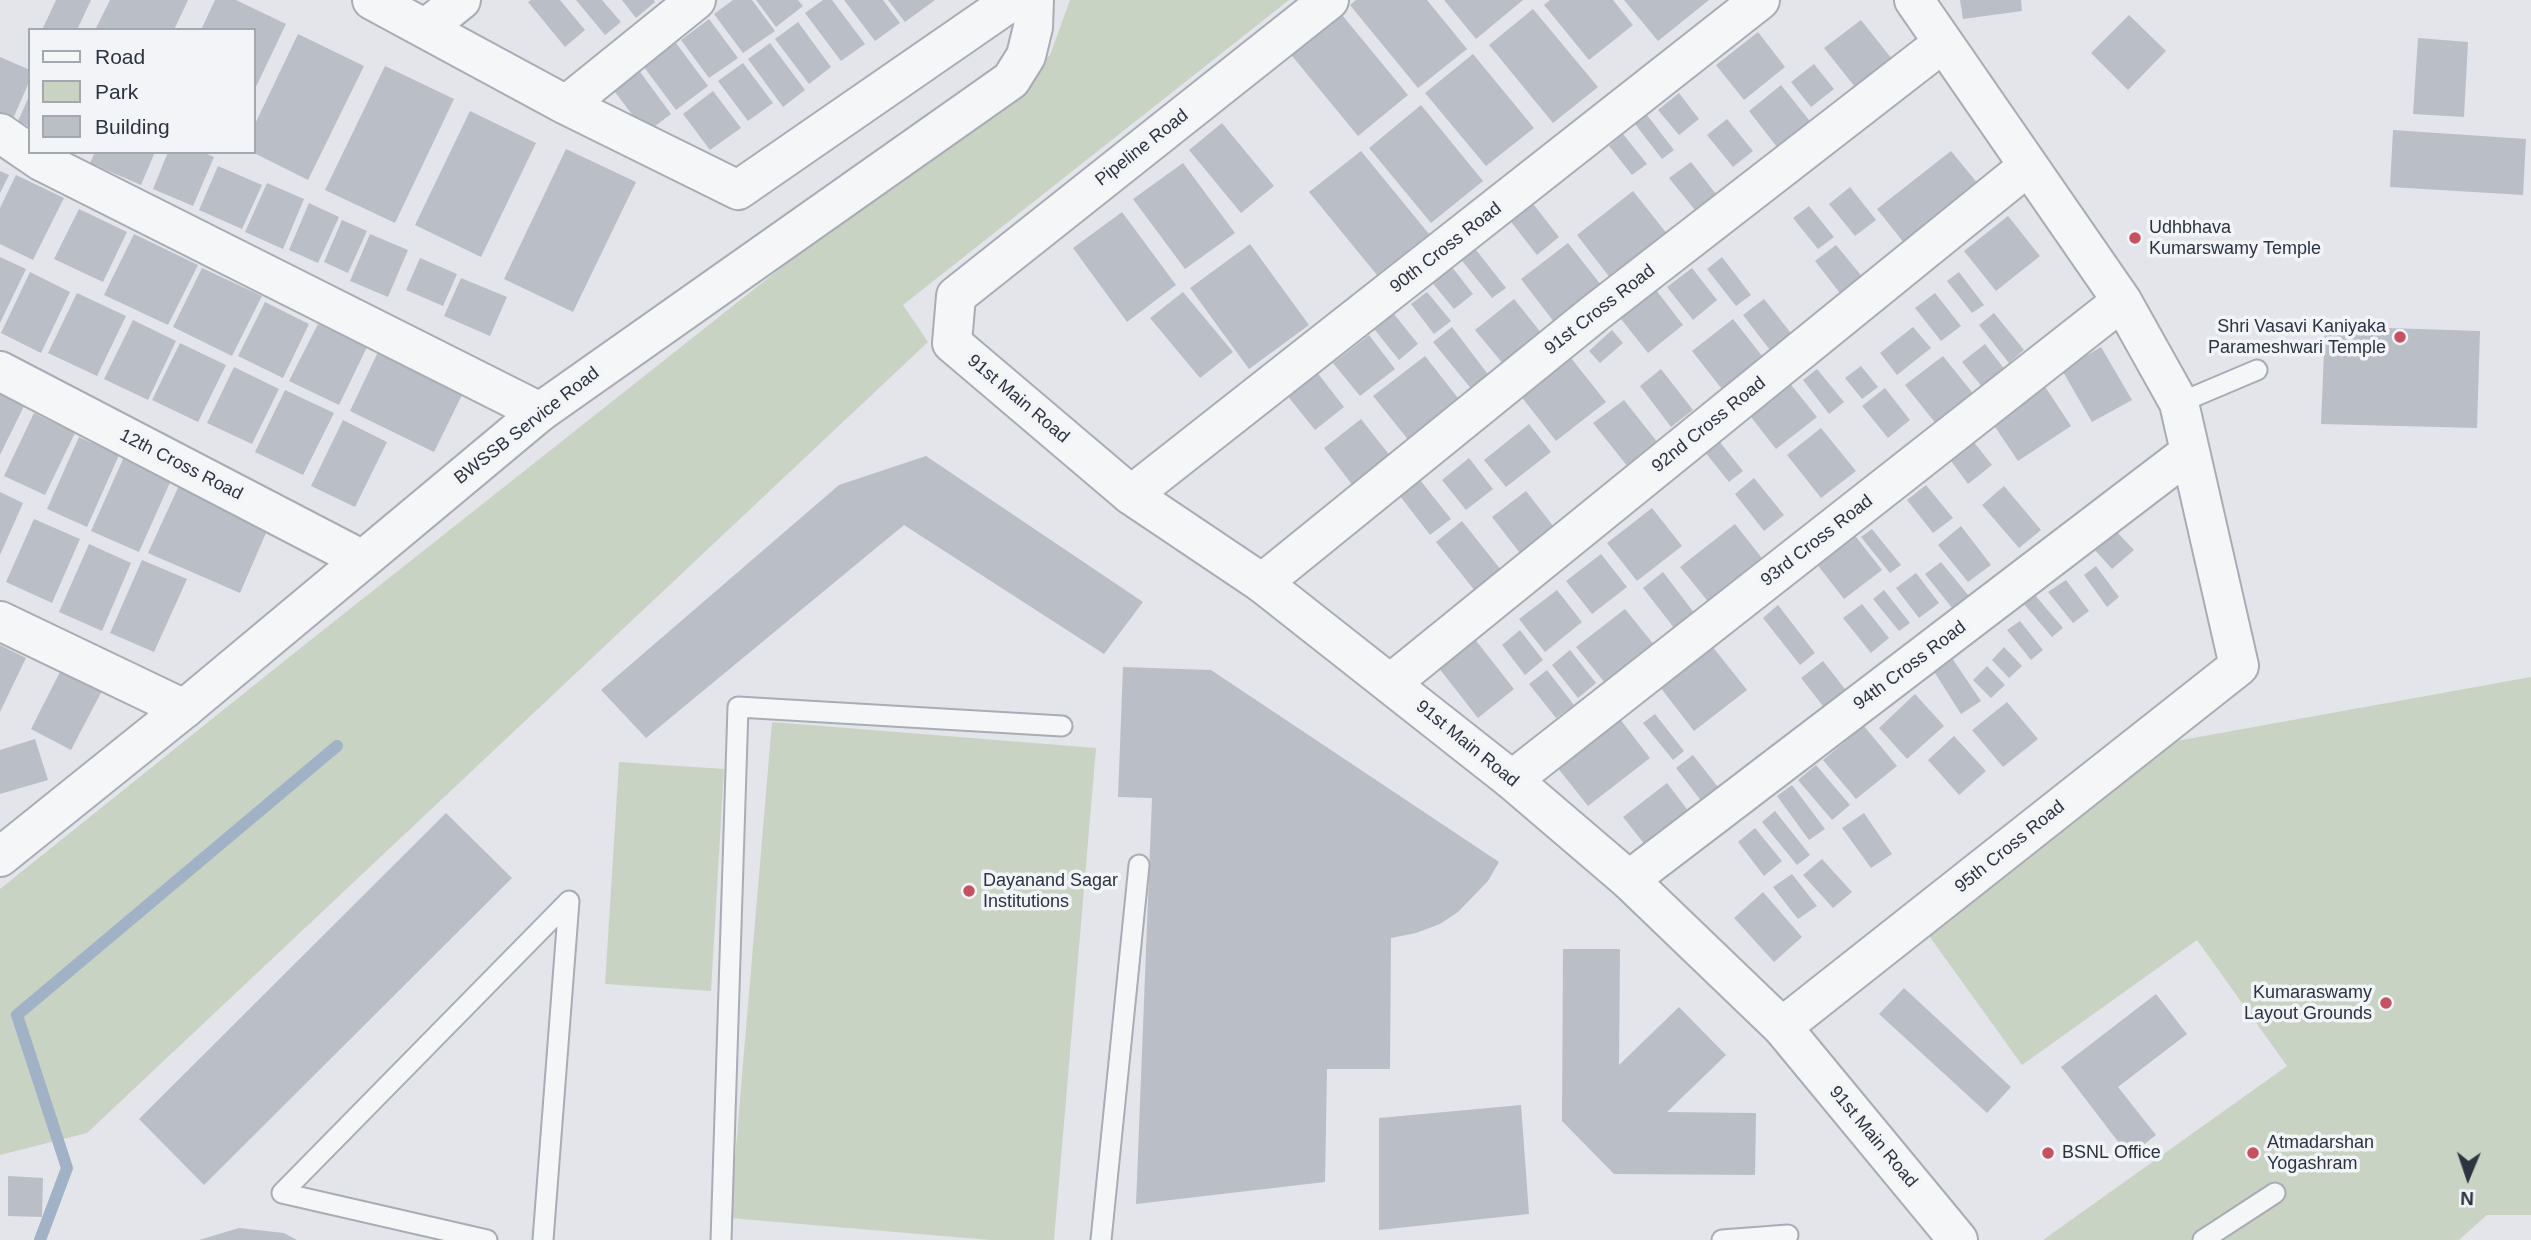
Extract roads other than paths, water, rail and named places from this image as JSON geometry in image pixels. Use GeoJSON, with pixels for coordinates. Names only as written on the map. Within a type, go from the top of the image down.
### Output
{"type":"FeatureCollection","features":[{"type":"Feature","properties":{"kind":"street"},"geometry":{"type":"LineString","coordinates":[[372,0],[566,105],[738,190],[1013,0]]}},
{"type":"Feature","properties":{"kind":"street"},"geometry":{"type":"LineString","coordinates":[[426,28],[461,0]]}},
{"type":"Feature","properties":{"kind":"street"},"geometry":{"type":"LineString","coordinates":[[566,105],[696,0]]}},
{"type":"Feature","properties":{"kind":"street","name":"BWSSB Service Road"},"geometry":{"type":"LineString","coordinates":[[5,845],[184,709],[540,412],[1011,80],[1026,56],[1033,27],[1034,0]]}},
{"type":"Feature","properties":{"kind":"street","name":"Pipeline Road"},"geometry":{"type":"LineString","coordinates":[[956,296],[1329,0]]}},
{"type":"Feature","properties":{"kind":"street","name":"90th Cross Road"},"geometry":{"type":"LineString","coordinates":[[1131,495],[1760,0]]}},
{"type":"Feature","properties":{"kind":"street"},"geometry":{"type":"LineString","coordinates":[[1914,0],[2027,167],[2123,301],[2179,403],[2190,452]]}},
{"type":"Feature","properties":{"kind":"street","name":"91st Cross Road"},"geometry":{"type":"LineString","coordinates":[[1262,583],[1595,313],[1942,43]]}},
{"type":"Feature","properties":{"kind":"street"},"geometry":{"type":"LineString","coordinates":[[0,133],[28,152]]}},
{"type":"Feature","properties":{"kind":"street"},"geometry":{"type":"LineString","coordinates":[[31,154],[540,412]]}},
{"type":"Feature","properties":{"kind":"street","name":"92nd Cross Road"},"geometry":{"type":"LineString","coordinates":[[1391,683],[2027,167]]}},
{"type":"Feature","properties":{"kind":"street","name":"91st Main Road"},"geometry":{"type":"LineString","coordinates":[[956,296],[952,343],[1131,495],[1262,583],[1512,780],[1629,880],[1782,1027],[1958,1240]]}},
{"type":"Feature","properties":{"kind":"street","name":"93rd Cross Road"},"geometry":{"type":"LineString","coordinates":[[1512,780],[2123,301]]}},
{"type":"Feature","properties":{"kind":"street","name":"12th Cross Road"},"geometry":{"type":"LineString","coordinates":[[0,371],[361,559]]}},
{"type":"Feature","properties":{"kind":"street","name":"95th Cross Road"},"geometry":{"type":"LineString","coordinates":[[1782,1027],[2239,666],[2190,452]]}},
{"type":"Feature","properties":{"kind":"street","name":"94th Cross Road"},"geometry":{"type":"LineString","coordinates":[[1629,880],[2190,452]]}},
{"type":"Feature","properties":{"kind":"street"},"geometry":{"type":"LineString","coordinates":[[0,621],[184,709]]}},
{"type":"Feature","properties":{"kind":"lane"},"geometry":{"type":"LineString","coordinates":[[2179,403],[2257,370]]}},
{"type":"Feature","properties":{"kind":"lane"},"geometry":{"type":"LineString","coordinates":[[721,1240],[738,707],[1062,726]]}},
{"type":"Feature","properties":{"kind":"lane"},"geometry":{"type":"LineString","coordinates":[[1101,1240],[1139,864]]}},
{"type":"Feature","properties":{"kind":"lane"},"geometry":{"type":"LineString","coordinates":[[487,1240],[282,1193],[569,901],[543,1240]]}},
{"type":"Feature","properties":{"kind":"lane"},"geometry":{"type":"LineString","coordinates":[[2203,1240],[2275,1193]]}},
{"type":"Feature","properties":{"kind":"lane"},"geometry":{"type":"LineString","coordinates":[[1722,1240],[1788,1235]]}},
{"type":"Feature","properties":{"kind":"waterway"},"geometry":{"type":"LineString","coordinates":[[40,1240],[67,1168],[17,1015],[337,746]]}},
{"type":"Feature","properties":{"kind":"place","name":"Udhbhava Kumarswamy Temple"},"geometry":{"type":"Point","coordinates":[2135,238]}},
{"type":"Feature","properties":{"kind":"place","name":"Shri Vasavi Kaniyaka Parameshwari Temple"},"geometry":{"type":"Point","coordinates":[2400,337]}},
{"type":"Feature","properties":{"kind":"place","name":"Dayanand Sagar Institutions"},"geometry":{"type":"Point","coordinates":[969,891]}},
{"type":"Feature","properties":{"kind":"place","name":"Kumaraswamy Layout Grounds"},"geometry":{"type":"Point","coordinates":[2386,1003]}},
{"type":"Feature","properties":{"kind":"place","name":"BSNL Office"},"geometry":{"type":"Point","coordinates":[2048,1153]}},
{"type":"Feature","properties":{"kind":"place","name":"Atmadarshan Yogashram"},"geometry":{"type":"Point","coordinates":[2253,1153]}}]}
